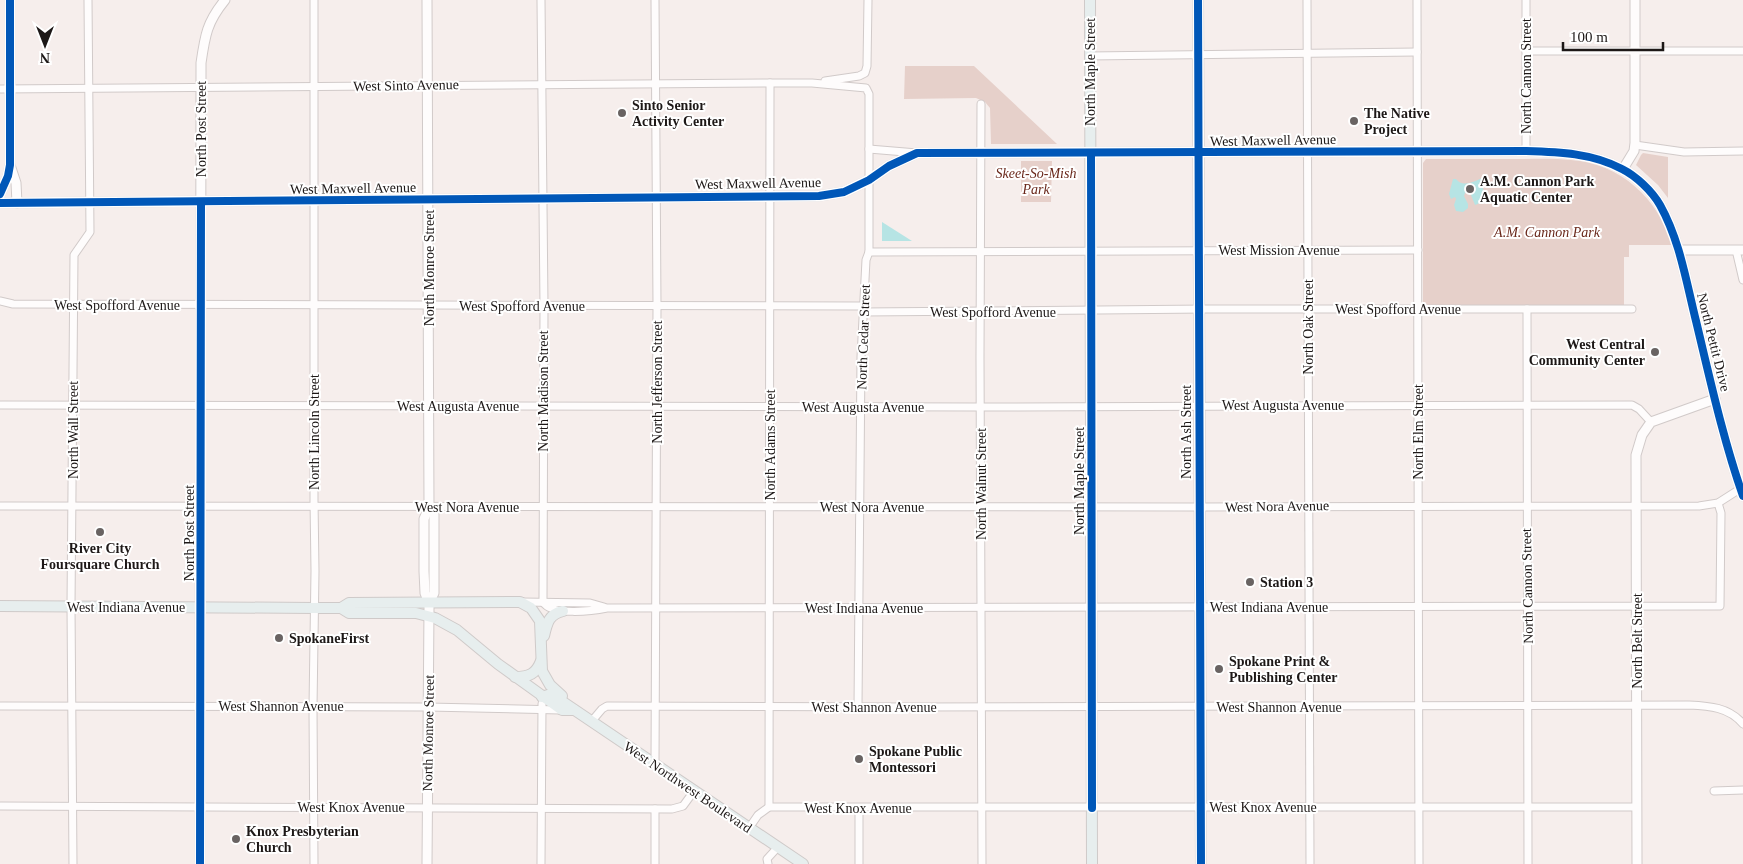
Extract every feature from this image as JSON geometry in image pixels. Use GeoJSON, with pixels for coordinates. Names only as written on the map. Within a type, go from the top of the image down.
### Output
{"type":"FeatureCollection","features":[{"type":"Feature","properties":{"kind":"main road","name":"North Maple Street"},"geometry":{"type":"LineString","coordinates":[[1090,0],[1092,864]]}},
{"type":"Feature","properties":{"kind":"main road","name":"North Ash Street"},"geometry":{"type":"LineString","coordinates":[[1198,0],[1201,864]]}},
{"type":"Feature","properties":{"kind":"main road","name":"West Indiana Avenue"},"geometry":{"type":"LineString","coordinates":[[0,606],[341,608],[349,603],[520,602]]}},
{"type":"Feature","properties":{"kind":"main road","name":"West Northwest Boulevard"},"geometry":{"type":"LineString","coordinates":[[520,602],[531,608],[540,621],[542,671],[553,688],[568,699],[574,710],[803,864]]}},
{"type":"Feature","properties":{"kind":"main road","name":"West Indiana Avenue"},"geometry":{"type":"LineString","coordinates":[[341,608],[348,613],[416,613],[429,616]]}},
{"type":"Feature","properties":{"kind":"main road"},"geometry":{"type":"LineString","coordinates":[[519,680],[533,674],[538,669],[550,618],[563,611]]}},
{"type":"Feature","properties":{"kind":"main road"},"geometry":{"type":"LineString","coordinates":[[429,616],[456,630],[519,680],[562,710],[574,710]]}},
{"type":"Feature","properties":{"kind":"main road"},"geometry":{"type":"LineString","coordinates":[[542,696],[551,694],[574,710]]}},
{"type":"Feature","properties":{"kind":"street"},"geometry":{"type":"LineString","coordinates":[[0,194],[8,176],[10,165],[10,0]]}},
{"type":"Feature","properties":{"kind":"street","name":"North Wall Street"},"geometry":{"type":"LineString","coordinates":[[72,864],[71,606],[74,255],[90,232],[88,0]]}},
{"type":"Feature","properties":{"kind":"street","name":"North Post Street"},"geometry":{"type":"LineString","coordinates":[[200,864],[201,63],[204,40],[213,16],[224,0]]}},
{"type":"Feature","properties":{"kind":"street","name":"North Lincoln Street"},"geometry":{"type":"LineString","coordinates":[[314,0],[314,864]]}},
{"type":"Feature","properties":{"kind":"street","name":"North Monroe Street"},"geometry":{"type":"LineString","coordinates":[[427,0],[429,506],[434,514],[434,593],[430,603],[429,616],[427,864]]}},
{"type":"Feature","properties":{"kind":"street","name":"North Madison Street"},"geometry":{"type":"LineString","coordinates":[[541,0],[544,306],[543,602]]}},
{"type":"Feature","properties":{"kind":"street","name":"North Jefferson Street"},"geometry":{"type":"LineString","coordinates":[[655,0],[657,197],[655,764]]}},
{"type":"Feature","properties":{"kind":"street","name":"West Sinto Avenue"},"geometry":{"type":"LineString","coordinates":[[812,83],[859,76],[865,73],[867,66],[868,0]]}},
{"type":"Feature","properties":{"kind":"street","name":"North Oak Street"},"geometry":{"type":"LineString","coordinates":[[1306,0],[1310,864]]}},
{"type":"Feature","properties":{"kind":"street","name":"North Elm Street"},"geometry":{"type":"LineString","coordinates":[[1417,0],[1419,864]]}},
{"type":"Feature","properties":{"kind":"street","name":"North Cannon Street"},"geometry":{"type":"LineString","coordinates":[[1526,0],[1526,151]]}},
{"type":"Feature","properties":{"kind":"street"},"geometry":{"type":"LineString","coordinates":[[1623,169],[1635,145],[1635,0]]}},
{"type":"Feature","properties":{"kind":"street"},"geometry":{"type":"LineString","coordinates":[[1526,51],[1743,51]]}},
{"type":"Feature","properties":{"kind":"street"},"geometry":{"type":"LineString","coordinates":[[1089,56],[1417,52]]}},
{"type":"Feature","properties":{"kind":"street","name":"West Sinto Avenue"},"geometry":{"type":"LineString","coordinates":[[0,89],[770,83],[812,83],[866,88]]}},
{"type":"Feature","properties":{"kind":"street","name":"North Adams Street"},"geometry":{"type":"LineString","coordinates":[[769,807],[770,83]]}},
{"type":"Feature","properties":{"kind":"street","name":"North Cedar Street"},"geometry":{"type":"LineString","coordinates":[[858,707],[861,406],[866,257],[869,252],[869,94],[866,88]]}},
{"type":"Feature","properties":{"kind":"street","name":"North Walnut Street"},"geometry":{"type":"LineString","coordinates":[[981,104],[982,864]]}},
{"type":"Feature","properties":{"kind":"street"},"geometry":{"type":"LineString","coordinates":[[1635,145],[1684,152],[1743,151]]}},
{"type":"Feature","properties":{"kind":"street","name":"West Maxwell Avenue"},"geometry":{"type":"LineString","coordinates":[[869,150],[917,154],[1526,151],[1562,152],[1595,158],[1623,169]]}},
{"type":"Feature","properties":{"kind":"street","name":"West Maxwell Avenue"},"geometry":{"type":"LineString","coordinates":[[0,203],[819,196],[844,192],[869,180],[889,166],[917,154]]}},
{"type":"Feature","properties":{"kind":"street"},"geometry":{"type":"LineString","coordinates":[[10,165],[16,183],[17,203]]}},
{"type":"Feature","properties":{"kind":"street","name":"North Pettit Drive"},"geometry":{"type":"LineString","coordinates":[[1623,169],[1644,186],[1659,203],[1674,234],[1715,399],[1742,491]]}},
{"type":"Feature","properties":{"kind":"street","name":"West Mission Avenue"},"geometry":{"type":"LineString","coordinates":[[869,252],[1418,250]]}},
{"type":"Feature","properties":{"kind":"street"},"geometry":{"type":"LineString","coordinates":[[1679,250],[1739,250],[1743,280]]}},
{"type":"Feature","properties":{"kind":"street","name":"West Spofford Avenue"},"geometry":{"type":"LineString","coordinates":[[0,301],[13,304],[74,305],[657,306],[980,312],[1632,309]]}},
{"type":"Feature","properties":{"kind":"street","name":"North Cannon Street"},"geometry":{"type":"LineString","coordinates":[[1527,309],[1528,864]]}},
{"type":"Feature","properties":{"kind":"street"},"geometry":{"type":"LineString","coordinates":[[1651,422],[1715,399]]}},
{"type":"Feature","properties":{"kind":"street","name":"West Augusta Avenue"},"geometry":{"type":"LineString","coordinates":[[0,405],[429,407],[1632,405],[1640,409],[1651,422]]}},
{"type":"Feature","properties":{"kind":"street","name":"North Belt Street"},"geometry":{"type":"LineString","coordinates":[[1637,864],[1636,455],[1642,434],[1651,422]]}},
{"type":"Feature","properties":{"kind":"street","name":"West Nora Avenue"},"geometry":{"type":"LineString","coordinates":[[0,506],[1699,506],[1718,503],[1742,491]]}},
{"type":"Feature","properties":{"kind":"street","name":"West Indiana Avenue"},"geometry":{"type":"LineString","coordinates":[[543,602],[546,606],[563,611],[590,611],[608,608],[1720,606],[1721,513],[1718,503]]}},
{"type":"Feature","properties":{"kind":"street","name":"West Indiana Avenue"},"geometry":{"type":"LineString","coordinates":[[520,602],[590,603],[608,608]]}},
{"type":"Feature","properties":{"kind":"street"},"geometry":{"type":"LineString","coordinates":[[541,864],[542,696]]}},
{"type":"Feature","properties":{"kind":"street","name":"West Shannon Avenue"},"geometry":{"type":"LineString","coordinates":[[0,706],[428,707],[542,708],[562,710]]}},
{"type":"Feature","properties":{"kind":"street","name":"West Shannon Avenue"},"geometry":{"type":"LineString","coordinates":[[591,722],[607,706],[1702,706],[1723,709],[1732,713],[1743,724]]}},
{"type":"Feature","properties":{"kind":"street"},"geometry":{"type":"LineString","coordinates":[[1714,791],[1743,790]]}},
{"type":"Feature","properties":{"kind":"street","name":"West Knox Avenue"},"geometry":{"type":"LineString","coordinates":[[0,806],[428,807],[672,810],[683,806],[694,791]]}},
{"type":"Feature","properties":{"kind":"street"},"geometry":{"type":"LineString","coordinates":[[749,828],[758,815],[769,807]]}},
{"type":"Feature","properties":{"kind":"street","name":"West Knox Avenue"},"geometry":{"type":"LineString","coordinates":[[769,807],[1637,807]]}},
{"type":"Feature","properties":{"kind":"street"},"geometry":{"type":"LineString","coordinates":[[859,808],[859,864]]}},
{"type":"Feature","properties":{"kind":"street"},"geometry":{"type":"LineString","coordinates":[[654,809],[655,864]]}},
{"type":"Feature","properties":{"kind":"street"},"geometry":{"type":"LineString","coordinates":[[768,864],[768,859],[778,847]]}},
{"type":"Feature","properties":{"kind":"green space"},"geometry":{"type":"Polygon","coordinates":[[[905,66],[974,66],[1057,144],[991,144],[990,108],[985,102],[976,98],[904,99],[905,66]]]}},
{"type":"Feature","properties":{"kind":"green space"},"geometry":{"type":"Polygon","coordinates":[[[1643,153],[1668,157],[1668,198],[1658,185],[1636,165],[1643,153]]]}},
{"type":"Feature","properties":{"kind":"green space","name":"A.M. Cannon Park"},"geometry":{"type":"Polygon","coordinates":[[[1426,159],[1558,159],[1589,163],[1606,168],[1635,186],[1647,199],[1666,228],[1672,245],[1629,245],[1629,257],[1624,257],[1624,305],[1427,306],[1423,302],[1423,163],[1426,159]]]}},
{"type":"Feature","properties":{"kind":"green space","name":"Skeet-So-Mish Park"},"geometry":{"type":"Polygon","coordinates":[[[1021,161],[1052,161],[1051,202],[1021,202],[1021,161]]]}},
{"type":"Feature","properties":{"kind":"water"},"geometry":{"type":"Polygon","coordinates":[[[1487,176],[1489,185],[1482,186],[1487,200],[1475,205],[1469,190],[1464,196],[1468,208],[1463,212],[1456,211],[1454,205],[1456,199],[1455,197],[1451,199],[1449,194],[1453,179],[1466,184],[1487,176]]]}},
{"type":"Feature","properties":{"kind":"water"},"geometry":{"type":"Polygon","coordinates":[[[882,222],[912,241],[882,241],[882,222]]]}},
{"type":"Feature","properties":{"kind":"cycle path"},"geometry":{"type":"LineString","coordinates":[[0,194],[8,176],[10,165],[10,0]]}},
{"type":"Feature","properties":{"kind":"cycle path"},"geometry":{"type":"LineString","coordinates":[[1198,0],[1201,864]]}},
{"type":"Feature","properties":{"kind":"cycle path"},"geometry":{"type":"LineString","coordinates":[[0,203],[819,196],[844,192],[869,180],[889,166],[917,153],[1526,151],[1575,154],[1611,164],[1633,176],[1653,194],[1667,219],[1682,262],[1717,409],[1743,496]]}},
{"type":"Feature","properties":{"kind":"cycle path"},"geometry":{"type":"LineString","coordinates":[[1091,153],[1092,808]]}},
{"type":"Feature","properties":{"kind":"cycle path"},"geometry":{"type":"LineString","coordinates":[[200,864],[201,202]]}},
{"type":"Feature","properties":{"kind":"place","name":"Sinto Senior Activity Center"},"geometry":{"type":"Point","coordinates":[622,113]}},
{"type":"Feature","properties":{"kind":"place","name":"The Native Project"},"geometry":{"type":"Point","coordinates":[1354,121]}},
{"type":"Feature","properties":{"kind":"place","name":"A.M. Cannon Park Aquatic Center"},"geometry":{"type":"Point","coordinates":[1470,189]}},
{"type":"Feature","properties":{"kind":"place","name":"West Central Community Center"},"geometry":{"type":"Point","coordinates":[1655,352]}},
{"type":"Feature","properties":{"kind":"place","name":"River City Foursquare Church"},"geometry":{"type":"Point","coordinates":[100,532]}},
{"type":"Feature","properties":{"kind":"place","name":"Station 3"},"geometry":{"type":"Point","coordinates":[1250,582]}},
{"type":"Feature","properties":{"kind":"place","name":"SpokaneFirst"},"geometry":{"type":"Point","coordinates":[279,638]}},
{"type":"Feature","properties":{"kind":"place","name":"Spokane Print & Publishing Center"},"geometry":{"type":"Point","coordinates":[1219,669]}},
{"type":"Feature","properties":{"kind":"place","name":"Spokane Public Montessori"},"geometry":{"type":"Point","coordinates":[859,759]}},
{"type":"Feature","properties":{"kind":"place","name":"Knox Presbyterian Church"},"geometry":{"type":"Point","coordinates":[236,839]}}]}
